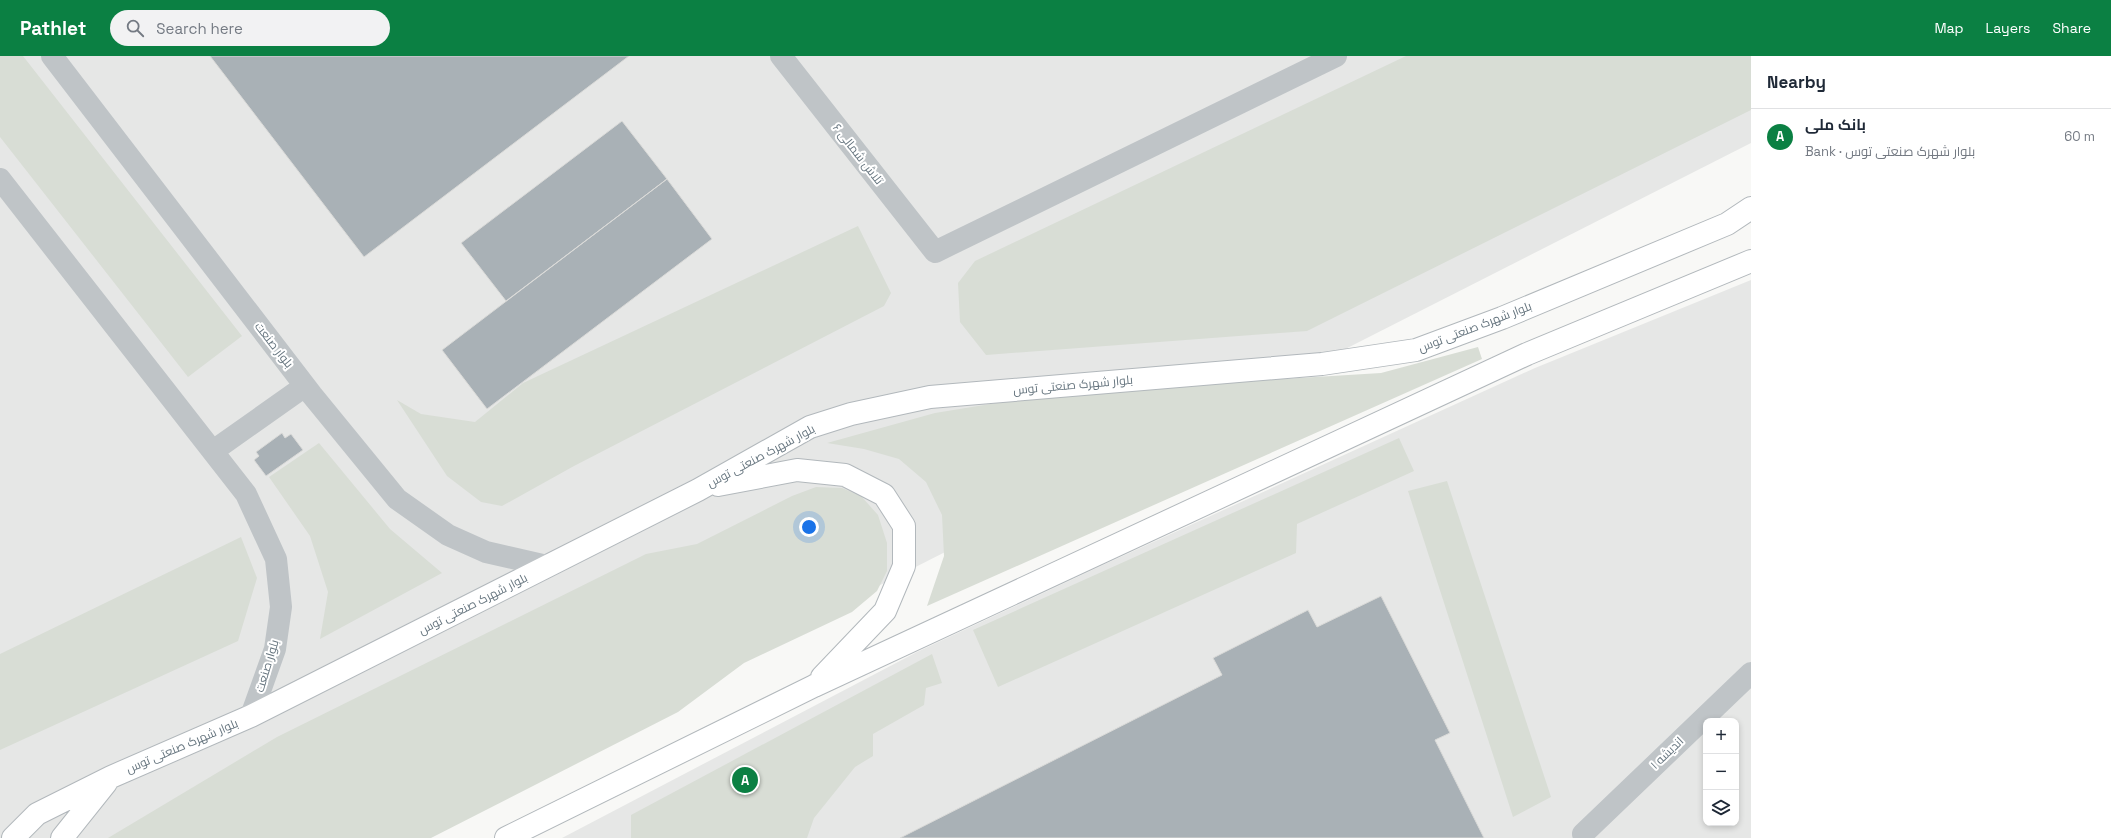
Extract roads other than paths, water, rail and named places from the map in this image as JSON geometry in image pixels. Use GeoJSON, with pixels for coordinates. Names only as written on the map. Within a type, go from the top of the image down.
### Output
{"type":"FeatureCollection","features":[{"type":"Feature","properties":{"kind":"main road","name":"بلوار شهرک صنعتی توس"},"geometry":{"type":"LineString","coordinates":[[13,838],[37,814],[111,777],[251,716],[698,490],[810,427],[851,414],[930,397],[1322,364],[1416,350],[1502,318],[1720,227],[1751,208]]}},
{"type":"Feature","properties":{"kind":"main road"},"geometry":{"type":"LineString","coordinates":[[506,838],[814,686],[1527,354],[1751,261]]}},
{"type":"Feature","properties":{"kind":"main road"},"geometry":{"type":"LineString","coordinates":[[698,490],[797,470],[845,475],[884,495],[904,526],[904,566],[885,611],[814,686]]}},
{"type":"Feature","properties":{"kind":"main road"},"geometry":{"type":"LineString","coordinates":[[62,838],[111,777]]}},
{"type":"Feature","properties":{"kind":"street","name":"بلوار صنعت"},"geometry":{"type":"LineString","coordinates":[[52,56],[305,386],[397,499],[448,535],[486,552],[547,566]]}},
{"type":"Feature","properties":{"kind":"street","name":"تلاش شمالی ۶"},"geometry":{"type":"LineString","coordinates":[[781,56],[935,252],[1336,56]]}},
{"type":"Feature","properties":{"kind":"street","name":"بلوار صنعت"},"geometry":{"type":"LineString","coordinates":[[0,179],[246,494],[276,559],[281,607],[276,642],[251,716]]}},
{"type":"Feature","properties":{"kind":"street"},"geometry":{"type":"LineString","coordinates":[[213,451],[305,386]]}},
{"type":"Feature","properties":{"kind":"street","name":"اندیشه ۱"},"geometry":{"type":"LineString","coordinates":[[1583,834],[1751,673]]}},
{"type":"Feature","properties":{"kind":"place","name":"بانک ملی"},"geometry":{"type":"Point","coordinates":[745,780]}}]}
